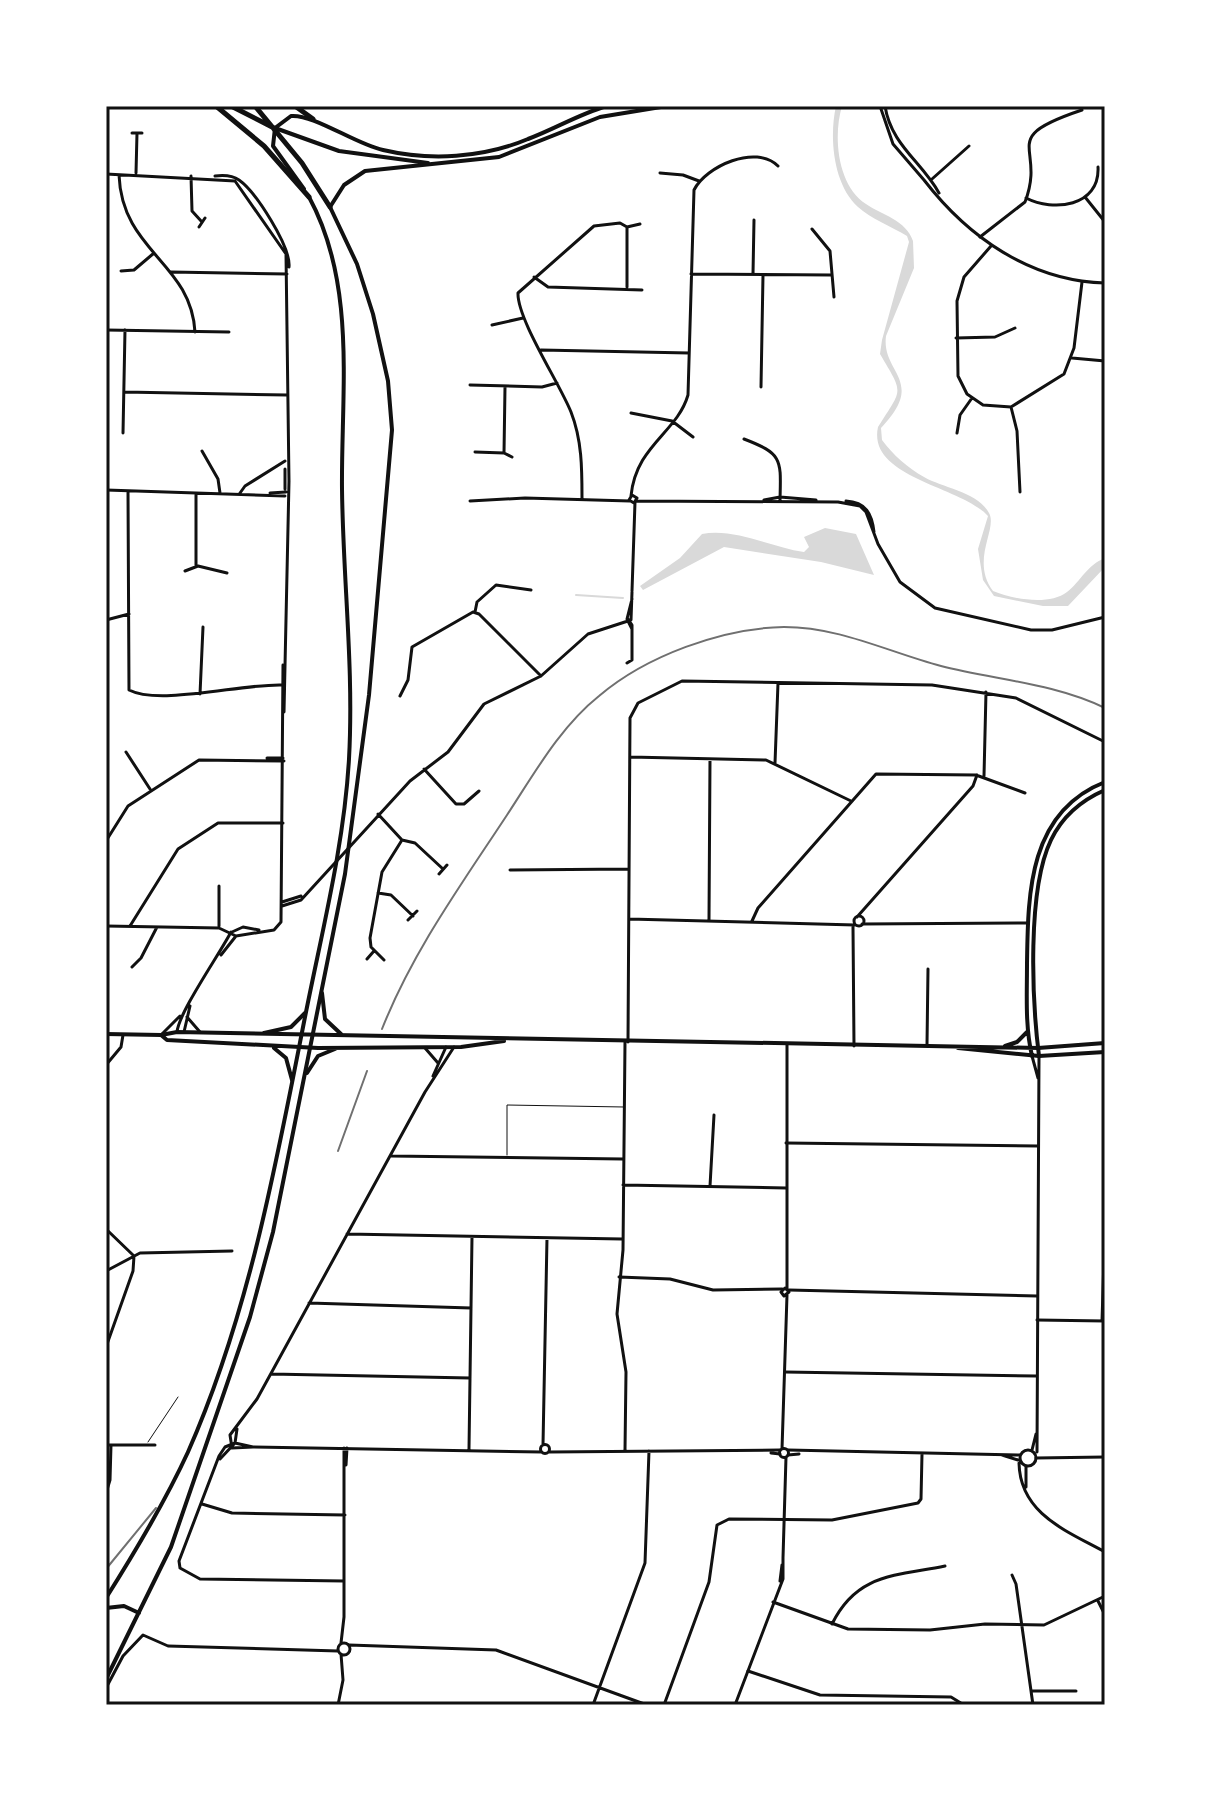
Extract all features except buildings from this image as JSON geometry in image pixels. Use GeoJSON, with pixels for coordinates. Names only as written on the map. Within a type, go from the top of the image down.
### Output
{"type":"FeatureCollection","features":[{"type":"Feature","properties":{"kind":"highway"},"geometry":{"type":"LineString","coordinates":[[216,106],[264,146],[309,197]]}},
{"type":"Feature","properties":{"kind":"highway"},"geometry":{"type":"LineString","coordinates":[[231,106],[275,128]]}},
{"type":"Feature","properties":{"kind":"highway"},"geometry":{"type":"LineString","coordinates":[[255,106],[275,128],[330,207]]}},
{"type":"Feature","properties":{"kind":"highway"},"geometry":{"type":"LineString","coordinates":[[295,106],[313,119]]}},
{"type":"Feature","properties":{"kind":"main road"},"geometry":{"type":"LineString","coordinates":[[275,128],[291,116],[313,119],[348,139],[380,149],[453,156],[520,142],[607,106]]}},
{"type":"Feature","properties":{"kind":"main road"},"geometry":{"type":"LineString","coordinates":[[106,1679],[171,1547],[250,1317],[273,1232],[345,874],[367,709],[392,442],[388,381],[367,291],[330,207],[344,185],[365,171],[499,157],[600,117],[667,106]]}},
{"type":"Feature","properties":{"kind":"main road"},"geometry":{"type":"LineString","coordinates":[[106,1598],[186,1456],[220,1369],[253,1260],[293,1082],[341,831],[352,689],[343,535],[339,283],[327,237],[309,197],[274,148],[275,128]]}},
{"type":"Feature","properties":{"kind":"main road"},"geometry":{"type":"LineString","coordinates":[[275,128],[353,154],[441,164]]}},
{"type":"Feature","properties":{"kind":"main road"},"geometry":{"type":"LineString","coordinates":[[1032,1056],[1028,1032],[1027,923],[1034,869],[1047,831],[1074,799],[1105,782]]}},
{"type":"Feature","properties":{"kind":"main road"},"geometry":{"type":"LineString","coordinates":[[1039,1056],[1036,923],[1042,869],[1051,839],[1072,811],[1105,790]]}},
{"type":"Feature","properties":{"kind":"main road"},"geometry":{"type":"LineString","coordinates":[[1027,923],[1036,923]]}},
{"type":"Feature","properties":{"kind":"main road"},"geometry":{"type":"LineString","coordinates":[[322,993],[326,1022],[343,1035]]}},
{"type":"Feature","properties":{"kind":"main road"},"geometry":{"type":"LineString","coordinates":[[258,1034],[291,1027],[306,1012]]}},
{"type":"Feature","properties":{"kind":"main road"},"geometry":{"type":"LineString","coordinates":[[177,1032],[177,1041]]}},
{"type":"Feature","properties":{"kind":"main road"},"geometry":{"type":"LineString","coordinates":[[184,1032],[184,1042]]}},
{"type":"Feature","properties":{"kind":"main road"},"geometry":{"type":"LineString","coordinates":[[106,1034],[200,1032],[1030,1049],[1105,1043]]}},
{"type":"Feature","properties":{"kind":"main road"},"geometry":{"type":"LineString","coordinates":[[999,1047],[1017,1042],[1028,1032]]}},
{"type":"Feature","properties":{"kind":"main road"},"geometry":{"type":"LineString","coordinates":[[161,1035],[184,1042],[274,1048],[454,1047],[508,1040]]}},
{"type":"Feature","properties":{"kind":"main road"},"geometry":{"type":"LineString","coordinates":[[446,1047],[455,1038]]}},
{"type":"Feature","properties":{"kind":"main road"},"geometry":{"type":"LineString","coordinates":[[454,1047],[455,1038]]}},
{"type":"Feature","properties":{"kind":"main road"},"geometry":{"type":"LineString","coordinates":[[305,1076],[318,1056],[341,1047]]}},
{"type":"Feature","properties":{"kind":"main road"},"geometry":{"type":"LineString","coordinates":[[951,1047],[1032,1056],[1105,1052]]}},
{"type":"Feature","properties":{"kind":"main road"},"geometry":{"type":"LineString","coordinates":[[274,1048],[287,1061],[293,1082]]}},
{"type":"Feature","properties":{"kind":"main road"},"geometry":{"type":"LineString","coordinates":[[106,1608],[124,1606],[139,1613]]}},
{"type":"Feature","properties":{"kind":"street"},"geometry":{"type":"LineString","coordinates":[[883,106],[897,141],[931,178],[944,200]]}},
{"type":"Feature","properties":{"kind":"street"},"geometry":{"type":"LineString","coordinates":[[883,106],[893,144],[928,185],[991,246],[1028,267],[1082,282],[1105,283]]}},
{"type":"Feature","properties":{"kind":"street"},"geometry":{"type":"LineString","coordinates":[[980,237],[1016,212],[1026,198],[1029,144],[1034,132],[1046,122],[1082,110]]}},
{"type":"Feature","properties":{"kind":"street"},"geometry":{"type":"LineString","coordinates":[[136,175],[137,133]]}},
{"type":"Feature","properties":{"kind":"street"},"geometry":{"type":"LineString","coordinates":[[924,180],[940,172],[969,146]]}},
{"type":"Feature","properties":{"kind":"street"},"geometry":{"type":"LineString","coordinates":[[627,663],[634,659],[632,629],[628,620],[632,592],[634,481],[647,450],[672,421],[688,395],[692,203],[699,181],[714,169],[753,158],[767,158],[778,166]]}},
{"type":"Feature","properties":{"kind":"street"},"geometry":{"type":"LineString","coordinates":[[1026,198],[1055,207],[1085,197],[1096,181],[1098,167]]}},
{"type":"Feature","properties":{"kind":"street"},"geometry":{"type":"LineString","coordinates":[[660,173],[683,175],[699,181]]}},
{"type":"Feature","properties":{"kind":"street"},"geometry":{"type":"LineString","coordinates":[[106,174],[232,179],[240,185],[287,254],[286,463],[289,481],[286,494],[285,658],[282,686],[282,904],[278,928],[236,936],[219,957]]}},
{"type":"Feature","properties":{"kind":"street"},"geometry":{"type":"LineString","coordinates":[[119,175],[126,215],[171,272],[189,301],[195,332]]}},
{"type":"Feature","properties":{"kind":"street"},"geometry":{"type":"LineString","coordinates":[[191,176],[192,211],[202,222]]}},
{"type":"Feature","properties":{"kind":"street"},"geometry":{"type":"LineString","coordinates":[[928,185],[931,178]]}},
{"type":"Feature","properties":{"kind":"street"},"geometry":{"type":"LineString","coordinates":[[1085,197],[1105,222]]}},
{"type":"Feature","properties":{"kind":"street"},"geometry":{"type":"LineString","coordinates":[[753,274],[754,220]]}},
{"type":"Feature","properties":{"kind":"street"},"geometry":{"type":"LineString","coordinates":[[582,498],[581,453],[571,413],[525,317],[518,293],[594,226],[620,223],[627,227],[640,224]]}},
{"type":"Feature","properties":{"kind":"street"},"geometry":{"type":"LineString","coordinates":[[627,227],[627,287]]}},
{"type":"Feature","properties":{"kind":"street"},"geometry":{"type":"LineString","coordinates":[[812,229],[828,246],[834,297]]}},
{"type":"Feature","properties":{"kind":"street"},"geometry":{"type":"LineString","coordinates":[[991,246],[967,272],[959,287],[956,338],[958,376],[972,398],[990,407],[1011,407],[1059,379],[1072,358],[1082,282]]}},
{"type":"Feature","properties":{"kind":"street"},"geometry":{"type":"LineString","coordinates":[[121,271],[134,270],[154,253]]}},
{"type":"Feature","properties":{"kind":"street"},"geometry":{"type":"LineString","coordinates":[[171,272],[288,274]]}},
{"type":"Feature","properties":{"kind":"street"},"geometry":{"type":"LineString","coordinates":[[691,274],[831,275]]}},
{"type":"Feature","properties":{"kind":"street"},"geometry":{"type":"LineString","coordinates":[[761,387],[763,275]]}},
{"type":"Feature","properties":{"kind":"street"},"geometry":{"type":"LineString","coordinates":[[534,277],[548,287],[627,287],[642,290]]}},
{"type":"Feature","properties":{"kind":"street"},"geometry":{"type":"LineString","coordinates":[[492,325],[525,317]]}},
{"type":"Feature","properties":{"kind":"street"},"geometry":{"type":"LineString","coordinates":[[956,338],[995,337],[1015,328]]}},
{"type":"Feature","properties":{"kind":"street"},"geometry":{"type":"LineString","coordinates":[[106,330],[229,332]]}},
{"type":"Feature","properties":{"kind":"street"},"geometry":{"type":"LineString","coordinates":[[123,433],[125,330]]}},
{"type":"Feature","properties":{"kind":"street"},"geometry":{"type":"LineString","coordinates":[[541,350],[690,353]]}},
{"type":"Feature","properties":{"kind":"street"},"geometry":{"type":"LineString","coordinates":[[1072,358],[1105,361]]}},
{"type":"Feature","properties":{"kind":"street"},"geometry":{"type":"LineString","coordinates":[[542,387],[557,383]]}},
{"type":"Feature","properties":{"kind":"street"},"geometry":{"type":"LineString","coordinates":[[470,385],[560,390]]}},
{"type":"Feature","properties":{"kind":"street"},"geometry":{"type":"LineString","coordinates":[[504,453],[505,387]]}},
{"type":"Feature","properties":{"kind":"street"},"geometry":{"type":"LineString","coordinates":[[124,392],[287,395]]}},
{"type":"Feature","properties":{"kind":"street"},"geometry":{"type":"LineString","coordinates":[[957,433],[958,418],[972,398]]}},
{"type":"Feature","properties":{"kind":"street"},"geometry":{"type":"LineString","coordinates":[[1011,407],[1017,431],[1020,492]]}},
{"type":"Feature","properties":{"kind":"street"},"geometry":{"type":"LineString","coordinates":[[631,413],[672,421],[693,437]]}},
{"type":"Feature","properties":{"kind":"street"},"geometry":{"type":"LineString","coordinates":[[744,439],[766,446],[776,455],[780,468],[780,499]]}},
{"type":"Feature","properties":{"kind":"street"},"geometry":{"type":"LineString","coordinates":[[202,451],[218,479],[220,493]]}},
{"type":"Feature","properties":{"kind":"street"},"geometry":{"type":"LineString","coordinates":[[475,452],[504,453],[512,457]]}},
{"type":"Feature","properties":{"kind":"street"},"geometry":{"type":"LineString","coordinates":[[240,493],[245,486],[286,463]]}},
{"type":"Feature","properties":{"kind":"street"},"geometry":{"type":"LineString","coordinates":[[106,490],[286,494]]}},
{"type":"Feature","properties":{"kind":"street"},"geometry":{"type":"LineString","coordinates":[[128,491],[129,690],[200,694],[282,686]]}},
{"type":"Feature","properties":{"kind":"street"},"geometry":{"type":"LineString","coordinates":[[196,492],[196,566]]}},
{"type":"Feature","properties":{"kind":"street"},"geometry":{"type":"LineString","coordinates":[[470,501],[582,498],[838,502],[863,508],[900,582],[917,598],[935,608],[1031,630],[1052,630],[1105,618]]}},
{"type":"Feature","properties":{"kind":"street"},"geometry":{"type":"LineString","coordinates":[[185,571],[196,566],[227,573]]}},
{"type":"Feature","properties":{"kind":"street"},"geometry":{"type":"LineString","coordinates":[[400,696],[408,680],[412,647],[475,612],[477,602],[496,585],[531,590]]}},
{"type":"Feature","properties":{"kind":"street"},"geometry":{"type":"LineString","coordinates":[[475,612],[541,676]]}},
{"type":"Feature","properties":{"kind":"street"},"geometry":{"type":"LineString","coordinates":[[106,620],[129,614]]}},
{"type":"Feature","properties":{"kind":"street"},"geometry":{"type":"LineString","coordinates":[[282,904],[304,894],[378,814],[424,769],[452,748],[484,704],[541,676],[582,637],[628,620]]}},
{"type":"Feature","properties":{"kind":"street"},"geometry":{"type":"LineString","coordinates":[[200,694],[203,627]]}},
{"type":"Feature","properties":{"kind":"street"},"geometry":{"type":"LineString","coordinates":[[625,1450],[626,1372],[617,1317],[622,1239],[629,919],[630,718],[638,703],[680,681],[932,685],[1016,698],[1105,742]]}},
{"type":"Feature","properties":{"kind":"street"},"geometry":{"type":"LineString","coordinates":[[775,763],[778,682]]}},
{"type":"Feature","properties":{"kind":"street"},"geometry":{"type":"LineString","coordinates":[[984,776],[986,692]]}},
{"type":"Feature","properties":{"kind":"street"},"geometry":{"type":"LineString","coordinates":[[126,752],[151,790]]}},
{"type":"Feature","properties":{"kind":"street"},"geometry":{"type":"LineString","coordinates":[[630,757],[775,763],[851,801]]}},
{"type":"Feature","properties":{"kind":"street"},"geometry":{"type":"LineString","coordinates":[[106,841],[128,806],[201,759],[284,759]]}},
{"type":"Feature","properties":{"kind":"street"},"geometry":{"type":"LineString","coordinates":[[709,920],[710,759]]}},
{"type":"Feature","properties":{"kind":"street"},"geometry":{"type":"LineString","coordinates":[[424,769],[456,804],[464,804],[480,793],[475,787]]}},
{"type":"Feature","properties":{"kind":"street"},"geometry":{"type":"LineString","coordinates":[[752,921],[758,908],[879,773],[977,775],[1025,793]]}},
{"type":"Feature","properties":{"kind":"street"},"geometry":{"type":"LineString","coordinates":[[854,1046],[855,939],[858,922],[870,903],[973,786],[977,775]]}},
{"type":"Feature","properties":{"kind":"street"},"geometry":{"type":"LineString","coordinates":[[378,814],[402,840],[415,843],[443,869]]}},
{"type":"Feature","properties":{"kind":"street"},"geometry":{"type":"LineString","coordinates":[[132,926],[175,852],[216,824],[283,823]]}},
{"type":"Feature","properties":{"kind":"street"},"geometry":{"type":"LineString","coordinates":[[384,960],[374,951],[370,941],[384,867],[402,840]]}},
{"type":"Feature","properties":{"kind":"street"},"geometry":{"type":"LineString","coordinates":[[439,874],[447,865]]}},
{"type":"Feature","properties":{"kind":"street"},"geometry":{"type":"LineString","coordinates":[[510,870],[629,869]]}},
{"type":"Feature","properties":{"kind":"street"},"geometry":{"type":"LineString","coordinates":[[219,886],[219,928]]}},
{"type":"Feature","properties":{"kind":"street"},"geometry":{"type":"LineString","coordinates":[[378,893],[391,895],[413,916]]}},
{"type":"Feature","properties":{"kind":"street"},"geometry":{"type":"LineString","coordinates":[[408,920],[417,911]]}},
{"type":"Feature","properties":{"kind":"street"},"geometry":{"type":"LineString","coordinates":[[629,919],[1027,923]]}},
{"type":"Feature","properties":{"kind":"street"},"geometry":{"type":"LineString","coordinates":[[106,926],[219,928],[236,936]]}},
{"type":"Feature","properties":{"kind":"street"},"geometry":{"type":"LineString","coordinates":[[132,967],[141,958],[157,927]]}},
{"type":"Feature","properties":{"kind":"street"},"geometry":{"type":"LineString","coordinates":[[161,1035],[190,1006],[231,932],[243,927],[262,930]]}},
{"type":"Feature","properties":{"kind":"street"},"geometry":{"type":"LineString","coordinates":[[367,959],[374,951]]}},
{"type":"Feature","properties":{"kind":"street"},"geometry":{"type":"LineString","coordinates":[[927,1047],[928,969]]}},
{"type":"Feature","properties":{"kind":"street"},"geometry":{"type":"LineString","coordinates":[[184,1032],[190,1006]]}},
{"type":"Feature","properties":{"kind":"street"},"geometry":{"type":"LineString","coordinates":[[177,1032],[180,1016]]}},
{"type":"Feature","properties":{"kind":"street"},"geometry":{"type":"LineString","coordinates":[[187,1017],[200,1032]]}},
{"type":"Feature","properties":{"kind":"street"},"geometry":{"type":"LineString","coordinates":[[106,1065],[121,1047],[123,1034]]}},
{"type":"Feature","properties":{"kind":"street"},"geometry":{"type":"LineString","coordinates":[[735,1705],[779,1585],[783,1558],[787,1045]]}},
{"type":"Feature","properties":{"kind":"street"},"geometry":{"type":"LineString","coordinates":[[424,1047],[438,1063]]}},
{"type":"Feature","properties":{"kind":"street"},"geometry":{"type":"LineString","coordinates":[[432,1079],[446,1047]]}},
{"type":"Feature","properties":{"kind":"street"},"geometry":{"type":"LineString","coordinates":[[230,1446],[230,1435],[239,1426],[271,1374],[432,1079],[454,1047]]}},
{"type":"Feature","properties":{"kind":"street"},"geometry":{"type":"LineString","coordinates":[[1032,1056],[1038,1078]]}},
{"type":"Feature","properties":{"kind":"street"},"geometry":{"type":"LineString","coordinates":[[1026,1490],[1026,1466],[1037,1455],[1039,1056]]}},
{"type":"Feature","properties":{"kind":"street"},"geometry":{"type":"LineString","coordinates":[[710,1186],[714,1115]]}},
{"type":"Feature","properties":{"kind":"street"},"geometry":{"type":"LineString","coordinates":[[786,1143],[1038,1146]]}},
{"type":"Feature","properties":{"kind":"street"},"geometry":{"type":"LineString","coordinates":[[390,1156],[623,1159]]}},
{"type":"Feature","properties":{"kind":"street"},"geometry":{"type":"LineString","coordinates":[[623,1185],[786,1188]]}},
{"type":"Feature","properties":{"kind":"street"},"geometry":{"type":"LineString","coordinates":[[1037,1320],[1103,1321],[1105,1228]]}},
{"type":"Feature","properties":{"kind":"street"},"geometry":{"type":"LineString","coordinates":[[106,1229],[134,1256],[133,1271],[106,1347]]}},
{"type":"Feature","properties":{"kind":"street"},"geometry":{"type":"LineString","coordinates":[[347,1234],[622,1239]]}},
{"type":"Feature","properties":{"kind":"street"},"geometry":{"type":"LineString","coordinates":[[469,1449],[472,1237]]}},
{"type":"Feature","properties":{"kind":"street"},"geometry":{"type":"LineString","coordinates":[[546,1448],[547,1238]]}},
{"type":"Feature","properties":{"kind":"street"},"geometry":{"type":"LineString","coordinates":[[106,1271],[134,1256],[232,1251]]}},
{"type":"Feature","properties":{"kind":"street"},"geometry":{"type":"LineString","coordinates":[[619,1277],[670,1279],[713,1290],[1037,1296]]}},
{"type":"Feature","properties":{"kind":"street"},"geometry":{"type":"LineString","coordinates":[[309,1303],[471,1308]]}},
{"type":"Feature","properties":{"kind":"street"},"geometry":{"type":"LineString","coordinates":[[785,1372],[1036,1376]]}},
{"type":"Feature","properties":{"kind":"street"},"geometry":{"type":"LineString","coordinates":[[271,1374],[470,1378]]}},
{"type":"Feature","properties":{"kind":"street"},"geometry":{"type":"LineString","coordinates":[[235,1443],[239,1426]]}},
{"type":"Feature","properties":{"kind":"street"},"geometry":{"type":"LineString","coordinates":[[1019,1460],[1032,1450],[1036,1433]]}},
{"type":"Feature","properties":{"kind":"street"},"geometry":{"type":"LineString","coordinates":[[253,1447],[235,1443],[219,1460],[179,1561],[181,1570],[200,1579],[344,1581]]}},
{"type":"Feature","properties":{"kind":"street"},"geometry":{"type":"LineString","coordinates":[[106,1493],[111,1477],[108,1445],[155,1445]]}},
{"type":"Feature","properties":{"kind":"street"},"geometry":{"type":"LineString","coordinates":[[230,1446],[998,1454],[1019,1460],[1026,1466]]}},
{"type":"Feature","properties":{"kind":"street"},"geometry":{"type":"LineString","coordinates":[[338,1705],[344,1648],[345,1448]]}},
{"type":"Feature","properties":{"kind":"street"},"geometry":{"type":"LineString","coordinates":[[1032,1450],[1037,1455],[1105,1457]]}},
{"type":"Feature","properties":{"kind":"street"},"geometry":{"type":"LineString","coordinates":[[593,1705],[646,1558],[647,1451]]}},
{"type":"Feature","properties":{"kind":"street"},"geometry":{"type":"LineString","coordinates":[[664,1705],[709,1582],[715,1527],[729,1519],[837,1519],[919,1503],[922,1454]]}},
{"type":"Feature","properties":{"kind":"street"},"geometry":{"type":"LineString","coordinates":[[1019,1460],[1026,1490],[1043,1517],[1105,1552]]}},
{"type":"Feature","properties":{"kind":"street"},"geometry":{"type":"LineString","coordinates":[[202,1504],[236,1514],[345,1515]]}},
{"type":"Feature","properties":{"kind":"street"},"geometry":{"type":"LineString","coordinates":[[832,1624],[851,1594],[865,1584],[945,1566]]}},
{"type":"Feature","properties":{"kind":"street"},"geometry":{"type":"LineString","coordinates":[[1012,1575],[1033,1705]]}},
{"type":"Feature","properties":{"kind":"street"},"geometry":{"type":"LineString","coordinates":[[773,1602],[832,1624],[851,1629],[877,1630],[1048,1624],[1105,1596]]}},
{"type":"Feature","properties":{"kind":"street"},"geometry":{"type":"LineString","coordinates":[[1098,1601],[1105,1615]]}},
{"type":"Feature","properties":{"kind":"street"},"geometry":{"type":"LineString","coordinates":[[106,1688],[118,1664],[142,1635],[168,1646],[496,1650],[647,1705]]}},
{"type":"Feature","properties":{"kind":"street"},"geometry":{"type":"LineString","coordinates":[[748,1671],[815,1694],[951,1697],[964,1705]]}},
{"type":"Feature","properties":{"kind":"street"},"geometry":{"type":"LineString","coordinates":[[1031,1691],[1076,1691]]}},
{"type":"Feature","properties":{"kind":"lane"},"geometry":{"type":"LineString","coordinates":[[507,1158],[507,1105],[624,1107]]}},
{"type":"Feature","properties":{"kind":"lane"},"geometry":{"type":"LineString","coordinates":[[147,1445],[178,1397]]}},
{"type":"Feature","properties":{"kind":"shaded area"},"geometry":{"type":"Polygon","coordinates":[[[836,106],[842,106],[838,145],[843,173],[849,185],[866,204],[905,228],[913,241],[914,268],[886,336],[886,349],[901,388],[894,412],[881,428],[882,440],[918,473],[969,495],[984,506],[991,520],[984,568],[993,591],[1030,600],[1051,599],[1067,592],[1093,565],[1105,558],[1105,567],[1068,606],[1043,606],[994,596],[983,580],[978,549],[988,516],[958,497],[901,470],[887,458],[878,444],[878,427],[897,391],[897,385],[880,354],[882,340],[909,242],[907,236],[858,207],[843,186],[833,146],[836,106]]]}},
{"type":"Feature","properties":{"kind":"shaded area"},"geometry":{"type":"Polygon","coordinates":[[[825,528],[856,534],[874,575],[821,562],[724,547],[643,590],[640,586],[680,558],[702,534],[740,536],[804,552],[809,547],[804,537],[825,528]]]}},
{"type":"Feature","properties":{"kind":"waterway"},"geometry":{"type":"LineString","coordinates":[[576,595],[623,598]]}},
{"type":"Feature","properties":{"kind":"railway"},"geometry":{"type":"LineString","coordinates":[[382,1029],[408,972],[439,919],[560,736],[599,696],[639,668],[662,657],[736,633],[784,627],[805,628],[844,636],[941,666],[1045,687],[1105,708]]}},
{"type":"Feature","properties":{"kind":"railway"},"geometry":{"type":"LineString","coordinates":[[338,1151],[367,1071]]}},
{"type":"Feature","properties":{"kind":"railway"},"geometry":{"type":"LineString","coordinates":[[106,1569],[156,1508]]}}]}
